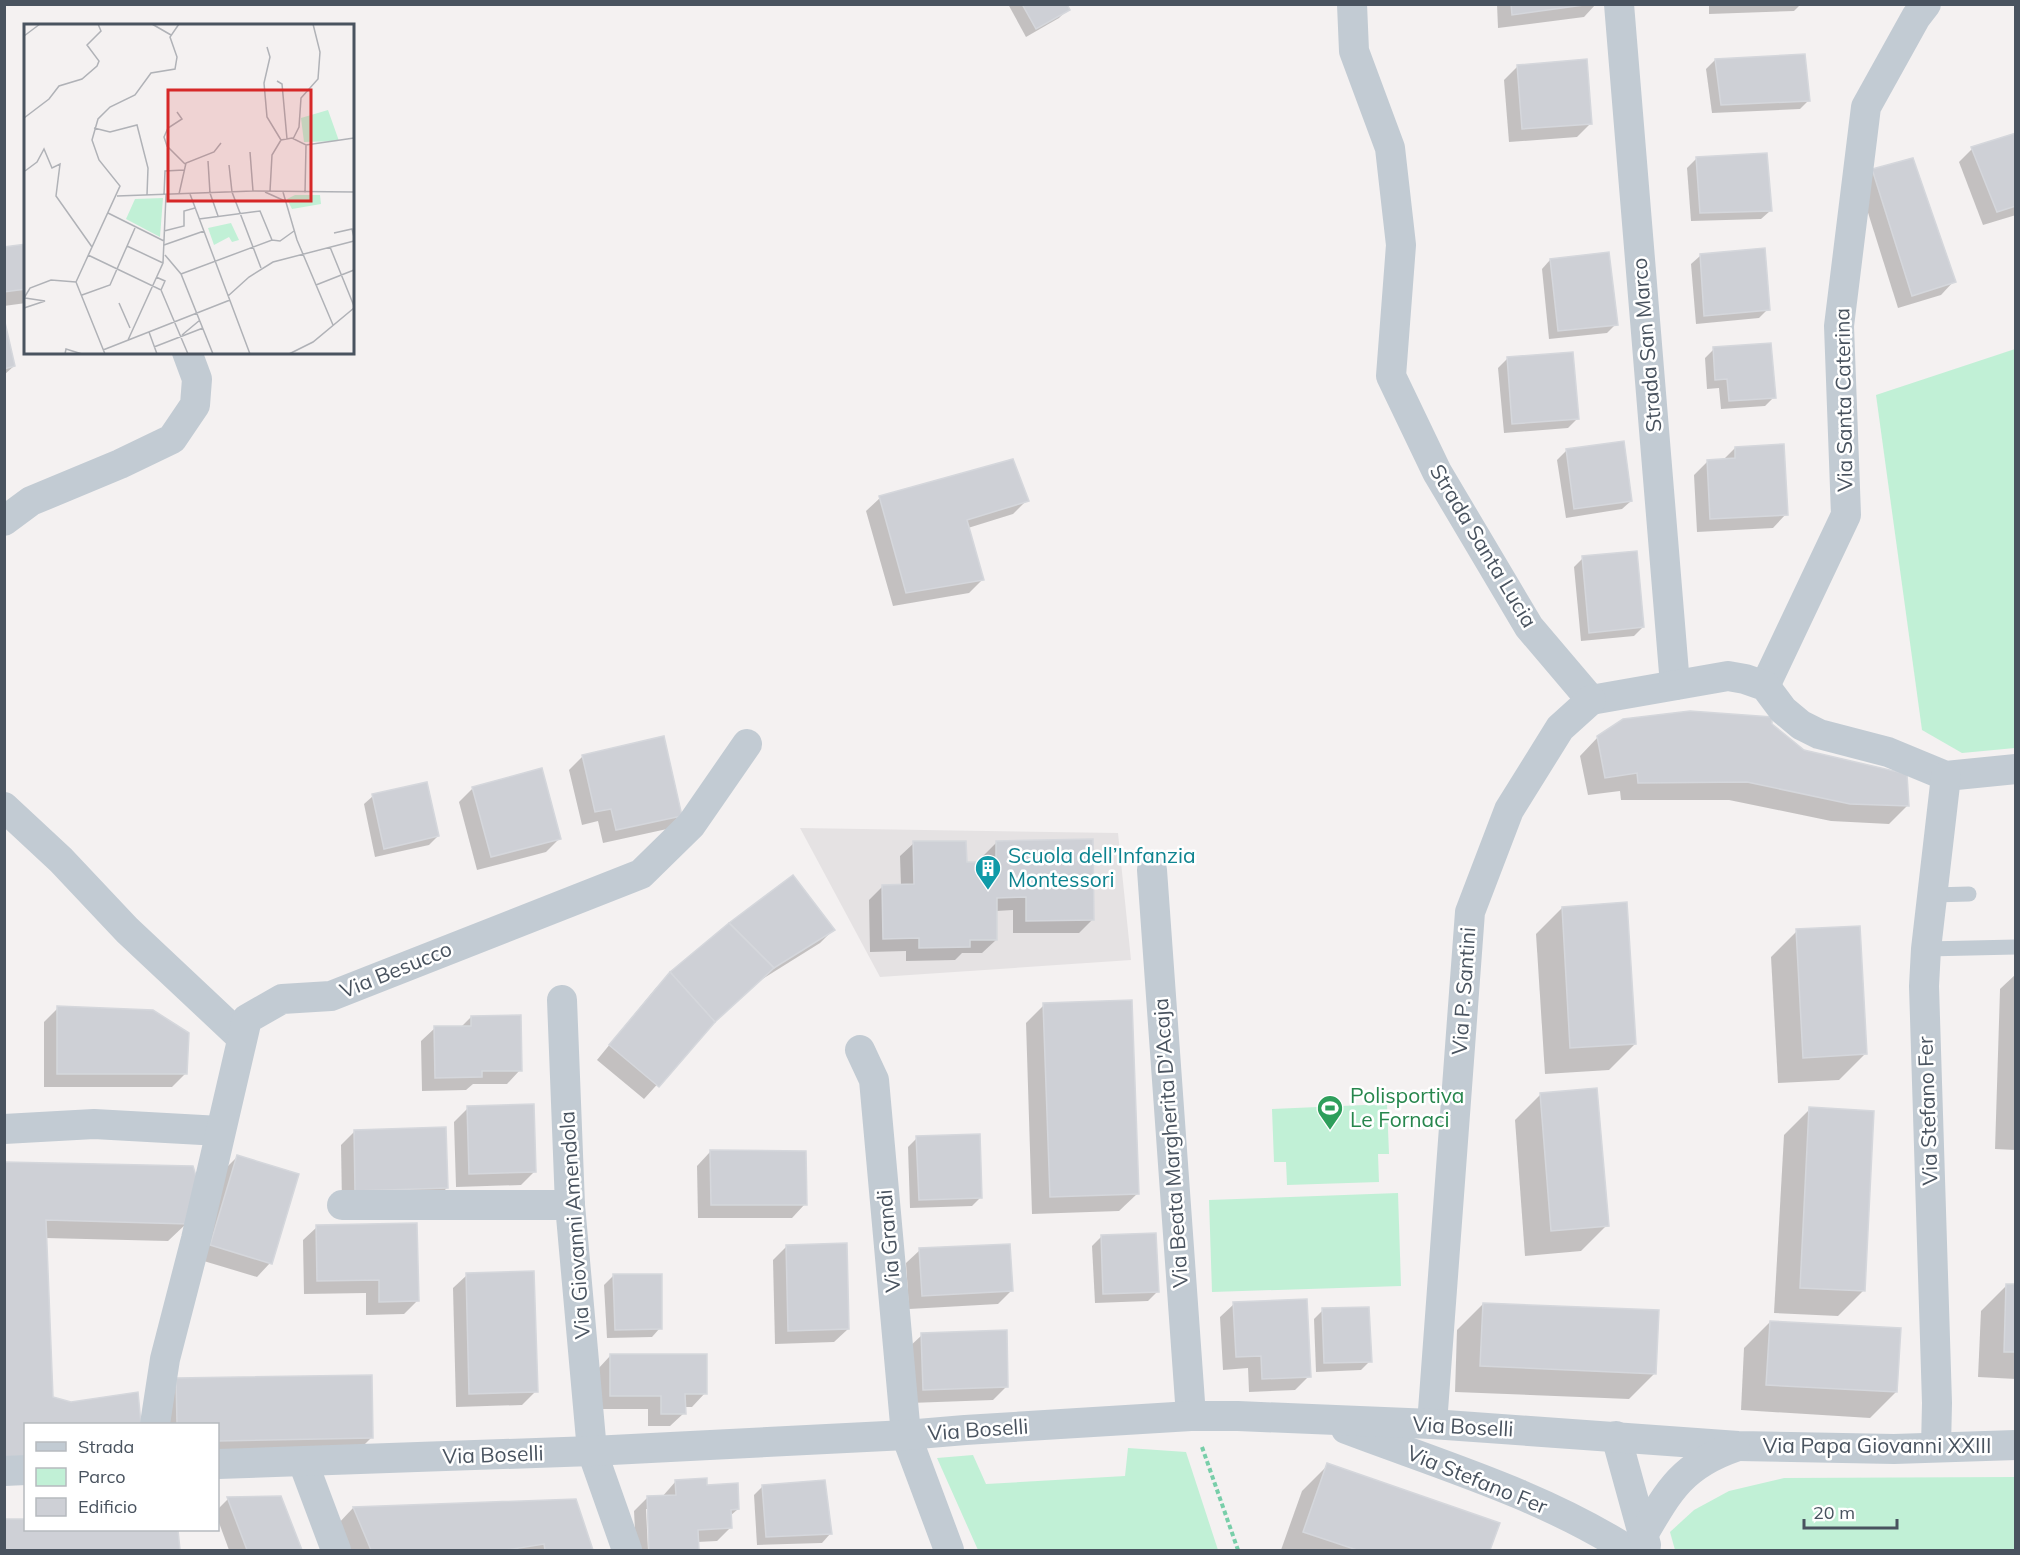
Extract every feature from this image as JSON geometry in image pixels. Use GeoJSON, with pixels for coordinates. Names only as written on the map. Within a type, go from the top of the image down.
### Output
{"type":"FeatureCollection","features":[{"type":"Feature","properties":{"kind":"street","name":"Strada Santa Lucia"},"geometry":{"type":"LineString","coordinates":[[1352,4],[1354,51],[1390,148],[1401,245],[1391,376],[1437,472],[1529,627],[1591,700]]}},
{"type":"Feature","properties":{"kind":"street","name":"Strada San Marco"},"geometry":{"type":"LineString","coordinates":[[1619,4],[1675,685]]}},
{"type":"Feature","properties":{"kind":"street","name":"Via Santa Caterina"},"geometry":{"type":"LineString","coordinates":[[1765,687],[1846,514],[1839,326],[1866,106],[1916,17],[1926,4]]}},
{"type":"Feature","properties":{"kind":"street"},"geometry":{"type":"LineString","coordinates":[[4,521],[31,501],[120,464],[172,439],[195,405],[197,379],[188,354]]}},
{"type":"Feature","properties":{"kind":"street"},"geometry":{"type":"LineString","coordinates":[[1591,700],[1728,676],[1765,687],[1783,710],[1801,725],[1819,734],[1888,752],[1946,776],[2016,769]]}},
{"type":"Feature","properties":{"kind":"street","name":"Via P. Santini"},"geometry":{"type":"LineString","coordinates":[[1432,1424],[1470,912],[1509,810],[1560,728],[1591,700]]}},
{"type":"Feature","properties":{"kind":"street","name":"Via Besucco"},"geometry":{"type":"LineString","coordinates":[[155,1423],[165,1359],[196,1239],[247,1019],[282,999],[331,996],[641,874],[691,825],[747,744]]}},
{"type":"Feature","properties":{"kind":"street","name":"Via Stefano Fer"},"geometry":{"type":"LineString","coordinates":[[1936,1447],[1937,1403],[1924,986],[1926,949],[1946,776]]}},
{"type":"Feature","properties":{"kind":"street"},"geometry":{"type":"LineString","coordinates":[[4,807],[61,860],[127,930],[242,1038]]}},
{"type":"Feature","properties":{"kind":"street","name":"Via Beata Margherita D'Acaja"},"geometry":{"type":"LineString","coordinates":[[1152,870],[1191,1416]]}},
{"type":"Feature","properties":{"kind":"street","name":"Via Giovanni Amendola"},"geometry":{"type":"LineString","coordinates":[[562,1000],[570,1205],[592,1451],[627,1551]]}},
{"type":"Feature","properties":{"kind":"street","name":"Via Grandi"},"geometry":{"type":"LineString","coordinates":[[860,1050],[874,1080],[906,1435],[949,1551]]}},
{"type":"Feature","properties":{"kind":"street"},"geometry":{"type":"LineString","coordinates":[[4,1129],[94,1124],[220,1131]]}},
{"type":"Feature","properties":{"kind":"street"},"geometry":{"type":"LineString","coordinates":[[342,1205],[570,1205]]}},
{"type":"Feature","properties":{"kind":"street","name":"Via Boselli"},"geometry":{"type":"LineString","coordinates":[[219,1464],[592,1451],[906,1435],[1191,1416],[1432,1424],[1738,1446]]}},
{"type":"Feature","properties":{"kind":"street","name":"Via Stefano Fer"},"geometry":{"type":"LineString","coordinates":[[1321,1420],[1544,1505],[1601,1534],[1639,1545]]}},
{"type":"Feature","properties":{"kind":"street"},"geometry":{"type":"LineString","coordinates":[[1616,1436],[1639,1545]]}},
{"type":"Feature","properties":{"kind":"street","name":"Via Papa Giovanni XXIII"},"geometry":{"type":"LineString","coordinates":[[1738,1446],[1894,1449],[2016,1445]]}},
{"type":"Feature","properties":{"kind":"street"},"geometry":{"type":"LineString","coordinates":[[1639,1545],[1660,1505],[1676,1483],[1692,1467],[1711,1455],[1738,1446]]}},
{"type":"Feature","properties":{"kind":"street"},"geometry":{"type":"LineString","coordinates":[[303,1462],[336,1551]]}},
{"type":"Feature","properties":{"kind":"street"},"geometry":{"type":"LineString","coordinates":[[4,1471],[24,1470]]}},
{"type":"Feature","properties":{"kind":"lane"},"geometry":{"type":"LineString","coordinates":[[1933,895],[1969,894]]}},
{"type":"Feature","properties":{"kind":"lane"},"geometry":{"type":"LineString","coordinates":[[1926,949],[2016,946]]}},
{"type":"Feature","properties":{"kind":"path"},"geometry":{"type":"LineString","coordinates":[[1191,1416],[1238,1551]]}},
{"type":"Feature","properties":{"kind":"shaded area"},"geometry":{"type":"Polygon","coordinates":[[[800,828],[1118,833],[1131,960],[880,977],[800,828]]]}},
{"type":"Feature","properties":{"kind":"green space"},"geometry":{"type":"Polygon","coordinates":[[[2015,349],[2015,748],[1962,753],[1922,730],[1876,395],[2015,349]]]}},
{"type":"Feature","properties":{"kind":"green space","name":"Polisportiva Le Fornaci"},"geometry":{"type":"Polygon","coordinates":[[[1387,1104],[1389,1154],[1378,1154],[1379,1182],[1287,1185],[1286,1162],[1274,1162],[1272,1109],[1387,1104]]]}},
{"type":"Feature","properties":{"kind":"green space"},"geometry":{"type":"Polygon","coordinates":[[[1398,1193],[1401,1286],[1212,1292],[1209,1200],[1398,1193]]]}},
{"type":"Feature","properties":{"kind":"green space"},"geometry":{"type":"Polygon","coordinates":[[[1128,1448],[1186,1452],[1218,1550],[978,1550],[937,1458],[973,1455],[986,1484],[1125,1476],[1128,1448]]]}},
{"type":"Feature","properties":{"kind":"green space"},"geometry":{"type":"Polygon","coordinates":[[[2015,1477],[2015,1550],[1675,1550],[1670,1532],[1694,1510],[1729,1491],[1784,1478],[2015,1477]]]}},
{"type":"Feature","properties":{"kind":"building"},"geometry":{"type":"Polygon","coordinates":[[[1022,4],[1067,4],[1070,10],[1036,29],[1022,4]]]}},
{"type":"Feature","properties":{"kind":"building"},"geometry":{"type":"Polygon","coordinates":[[[1511,4],[1591,4],[1512,15],[1511,4]]]}},
{"type":"Feature","properties":{"kind":"building"},"geometry":{"type":"Polygon","coordinates":[[[1805,54],[1810,101],[1721,105],[1715,59],[1805,54]]]}},
{"type":"Feature","properties":{"kind":"building"},"geometry":{"type":"Polygon","coordinates":[[[1587,59],[1592,124],[1522,129],[1517,65],[1587,59]]]}},
{"type":"Feature","properties":{"kind":"building"},"geometry":{"type":"Polygon","coordinates":[[[2016,133],[2016,206],[1997,212],[1971,147],[2016,133]]]}},
{"type":"Feature","properties":{"kind":"building"},"geometry":{"type":"Polygon","coordinates":[[[1767,153],[1772,211],[1700,213],[1696,157],[1767,153]]]}},
{"type":"Feature","properties":{"kind":"building"},"geometry":{"type":"Polygon","coordinates":[[[1913,158],[1956,282],[1912,296],[1872,169],[1913,158]]]}},
{"type":"Feature","properties":{"kind":"building"},"geometry":{"type":"Polygon","coordinates":[[[24,244],[24,289],[4,292],[4,247],[24,244]]]}},
{"type":"Feature","properties":{"kind":"building"},"geometry":{"type":"Polygon","coordinates":[[[1765,248],[1770,310],[1704,316],[1700,254],[1765,248]]]}},
{"type":"Feature","properties":{"kind":"building"},"geometry":{"type":"Polygon","coordinates":[[[1609,252],[1618,325],[1558,331],[1550,259],[1609,252]]]}},
{"type":"Feature","properties":{"kind":"building"},"geometry":{"type":"Polygon","coordinates":[[[4,318],[15,366],[4,369],[4,318]]]}},
{"type":"Feature","properties":{"kind":"building"},"geometry":{"type":"Polygon","coordinates":[[[1771,343],[1776,398],[1729,401],[1727,379],[1715,380],[1713,347],[1771,343]]]}},
{"type":"Feature","properties":{"kind":"building"},"geometry":{"type":"Polygon","coordinates":[[[1573,352],[1579,419],[1512,424],[1507,357],[1573,352]]]}},
{"type":"Feature","properties":{"kind":"building"},"geometry":{"type":"Polygon","coordinates":[[[1624,441],[1632,501],[1574,509],[1566,449],[1624,441]]]}},
{"type":"Feature","properties":{"kind":"building"},"geometry":{"type":"Polygon","coordinates":[[[1784,444],[1788,515],[1710,519],[1707,460],[1735,458],[1735,447],[1784,444]]]}},
{"type":"Feature","properties":{"kind":"building"},"geometry":{"type":"Polygon","coordinates":[[[1013,459],[1029,501],[967,520],[984,580],[906,593],[879,496],[1013,459]]]}},
{"type":"Feature","properties":{"kind":"building"},"geometry":{"type":"Polygon","coordinates":[[[1637,551],[1644,627],[1589,633],[1582,556],[1637,551]]]}},
{"type":"Feature","properties":{"kind":"building"},"geometry":{"type":"Polygon","coordinates":[[[1690,711],[1772,717],[1772,724],[1804,750],[1907,774],[1909,806],[1850,804],[1747,782],[1638,783],[1637,773],[1605,778],[1597,736],[1623,719],[1690,711]]]}},
{"type":"Feature","properties":{"kind":"building"},"geometry":{"type":"Polygon","coordinates":[[[664,736],[682,816],[616,830],[611,809],[595,812],[582,755],[664,736]]]}},
{"type":"Feature","properties":{"kind":"building"},"geometry":{"type":"Polygon","coordinates":[[[542,768],[561,839],[491,857],[472,787],[542,768]]]}},
{"type":"Feature","properties":{"kind":"building"},"geometry":{"type":"Polygon","coordinates":[[[427,782],[439,836],[384,849],[372,794],[427,782]]]}},
{"type":"Feature","properties":{"kind":"building","name":"Scuola dell’Infanzia Montessori"},"geometry":{"type":"Polygon","coordinates":[[[1093,839],[1094,920],[1026,921],[1026,897],[997,898],[997,940],[970,940],[970,947],[919,948],[919,938],[883,939],[882,885],[914,884],[913,841],[966,841],[967,862],[996,862],[996,841],[1093,839]]]}},
{"type":"Feature","properties":{"kind":"building"},"geometry":{"type":"Polygon","coordinates":[[[793,875],[835,930],[774,968],[729,923],[793,875]]]}},
{"type":"Feature","properties":{"kind":"building"},"geometry":{"type":"Polygon","coordinates":[[[1627,902],[1636,1044],[1570,1048],[1562,907],[1627,902]]]}},
{"type":"Feature","properties":{"kind":"building"},"geometry":{"type":"Polygon","coordinates":[[[729,923],[774,968],[715,1022],[670,972],[729,923]]]}},
{"type":"Feature","properties":{"kind":"building"},"geometry":{"type":"Polygon","coordinates":[[[1860,926],[1867,1054],[1803,1058],[1796,929],[1860,926]]]}},
{"type":"Feature","properties":{"kind":"building"},"geometry":{"type":"Polygon","coordinates":[[[670,972],[715,1022],[659,1087],[609,1045],[670,972]]]}},
{"type":"Feature","properties":{"kind":"building"},"geometry":{"type":"Polygon","coordinates":[[[1132,1000],[1139,1194],[1050,1197],[1043,1003],[1132,1000]]]}},
{"type":"Feature","properties":{"kind":"building"},"geometry":{"type":"Polygon","coordinates":[[[57,1006],[153,1010],[189,1033],[187,1074],[57,1074],[57,1006]]]}},
{"type":"Feature","properties":{"kind":"building"},"geometry":{"type":"Polygon","coordinates":[[[521,1015],[522,1071],[482,1071],[482,1077],[435,1078],[434,1026],[471,1026],[471,1016],[521,1015]]]}},
{"type":"Feature","properties":{"kind":"building"},"geometry":{"type":"Polygon","coordinates":[[[1597,1088],[1609,1226],[1551,1231],[1540,1093],[1597,1088]]]}},
{"type":"Feature","properties":{"kind":"building"},"geometry":{"type":"Polygon","coordinates":[[[534,1104],[536,1172],[469,1174],[467,1106],[534,1104]]]}},
{"type":"Feature","properties":{"kind":"building"},"geometry":{"type":"Polygon","coordinates":[[[1809,1107],[1874,1111],[1865,1291],[1800,1288],[1809,1107]]]}},
{"type":"Feature","properties":{"kind":"building"},"geometry":{"type":"Polygon","coordinates":[[[446,1127],[448,1188],[355,1191],[354,1130],[446,1127]]]}},
{"type":"Feature","properties":{"kind":"building"},"geometry":{"type":"Polygon","coordinates":[[[980,1134],[982,1198],[919,1200],[916,1136],[980,1134]]]}},
{"type":"Feature","properties":{"kind":"building"},"geometry":{"type":"Polygon","coordinates":[[[710,1150],[806,1151],[807,1205],[711,1205],[710,1150]]]}},
{"type":"Feature","properties":{"kind":"building"},"geometry":{"type":"Polygon","coordinates":[[[237,1155],[299,1174],[272,1264],[210,1245],[237,1155]]]}},
{"type":"Feature","properties":{"kind":"building"},"geometry":{"type":"Polygon","coordinates":[[[4,1162],[193,1166],[202,1196],[188,1224],[46,1220],[53,1397],[71,1402],[138,1392],[141,1423],[24,1423],[24,1456],[4,1457],[4,1162]]]}},
{"type":"Feature","properties":{"kind":"building"},"geometry":{"type":"Polygon","coordinates":[[[417,1223],[419,1301],[379,1302],[379,1280],[317,1281],[316,1225],[417,1223]]]}},
{"type":"Feature","properties":{"kind":"building"},"geometry":{"type":"Polygon","coordinates":[[[1156,1233],[1159,1292],[1103,1294],[1101,1235],[1156,1233]]]}},
{"type":"Feature","properties":{"kind":"building"},"geometry":{"type":"Polygon","coordinates":[[[847,1243],[849,1329],[788,1331],[786,1245],[847,1243]]]}},
{"type":"Feature","properties":{"kind":"building"},"geometry":{"type":"Polygon","coordinates":[[[1010,1244],[1013,1291],[922,1296],[919,1248],[1010,1244]]]}},
{"type":"Feature","properties":{"kind":"building"},"geometry":{"type":"Polygon","coordinates":[[[534,1271],[538,1392],[469,1394],[466,1273],[534,1271]]]}},
{"type":"Feature","properties":{"kind":"building"},"geometry":{"type":"Polygon","coordinates":[[[613,1274],[662,1274],[662,1329],[615,1330],[613,1274]]]}},
{"type":"Feature","properties":{"kind":"building"},"geometry":{"type":"Polygon","coordinates":[[[2006,1284],[2016,1284],[2016,1352],[2004,1352],[2006,1284]]]}},
{"type":"Feature","properties":{"kind":"building"},"geometry":{"type":"Polygon","coordinates":[[[1307,1299],[1311,1377],[1262,1379],[1261,1356],[1236,1357],[1233,1302],[1307,1299]]]}},
{"type":"Feature","properties":{"kind":"building"},"geometry":{"type":"Polygon","coordinates":[[[1483,1303],[1659,1310],[1656,1374],[1480,1366],[1483,1303]]]}},
{"type":"Feature","properties":{"kind":"building"},"geometry":{"type":"Polygon","coordinates":[[[1369,1307],[1372,1362],[1324,1363],[1322,1308],[1369,1307]]]}},
{"type":"Feature","properties":{"kind":"building"},"geometry":{"type":"Polygon","coordinates":[[[1770,1321],[1901,1328],[1897,1392],[1766,1385],[1770,1321]]]}},
{"type":"Feature","properties":{"kind":"building"},"geometry":{"type":"Polygon","coordinates":[[[1007,1330],[1008,1387],[923,1390],[921,1333],[1007,1330]]]}},
{"type":"Feature","properties":{"kind":"building"},"geometry":{"type":"Polygon","coordinates":[[[610,1354],[707,1354],[707,1394],[685,1394],[686,1414],[661,1414],[661,1396],[610,1396],[610,1354]]]}},
{"type":"Feature","properties":{"kind":"building"},"geometry":{"type":"Polygon","coordinates":[[[372,1375],[373,1438],[219,1441],[219,1423],[177,1423],[176,1378],[372,1375]]]}},
{"type":"Feature","properties":{"kind":"building"},"geometry":{"type":"Polygon","coordinates":[[[1327,1463],[1500,1523],[1490,1550],[1357,1550],[1303,1532],[1327,1463]]]}},
{"type":"Feature","properties":{"kind":"building"},"geometry":{"type":"Polygon","coordinates":[[[707,1478],[707,1485],[738,1483],[739,1509],[731,1510],[732,1528],[698,1530],[699,1550],[649,1550],[647,1496],[676,1495],[675,1480],[707,1478]]]}},
{"type":"Feature","properties":{"kind":"building"},"geometry":{"type":"Polygon","coordinates":[[[825,1480],[832,1534],[766,1537],[762,1485],[825,1480]]]}},
{"type":"Feature","properties":{"kind":"building"},"geometry":{"type":"Polygon","coordinates":[[[281,1496],[302,1550],[247,1550],[227,1497],[281,1496]]]}},
{"type":"Feature","properties":{"kind":"building"},"geometry":{"type":"Polygon","coordinates":[[[576,1499],[593,1550],[545,1550],[544,1544],[506,1550],[371,1550],[353,1507],[576,1499]]]}},
{"type":"Feature","properties":{"kind":"building"},"geometry":{"type":"Polygon","coordinates":[[[4,1519],[24,1519],[24,1531],[178,1531],[180,1550],[4,1550],[4,1519]]]}},
{"type":"Feature","properties":{"kind":"place","name":"Scuola dell’Infanzia Montessori"},"geometry":{"type":"Point","coordinates":[988,891]}},
{"type":"Feature","properties":{"kind":"place","name":"Polisportiva Le Fornaci"},"geometry":{"type":"Point","coordinates":[1330,1131]}}]}
